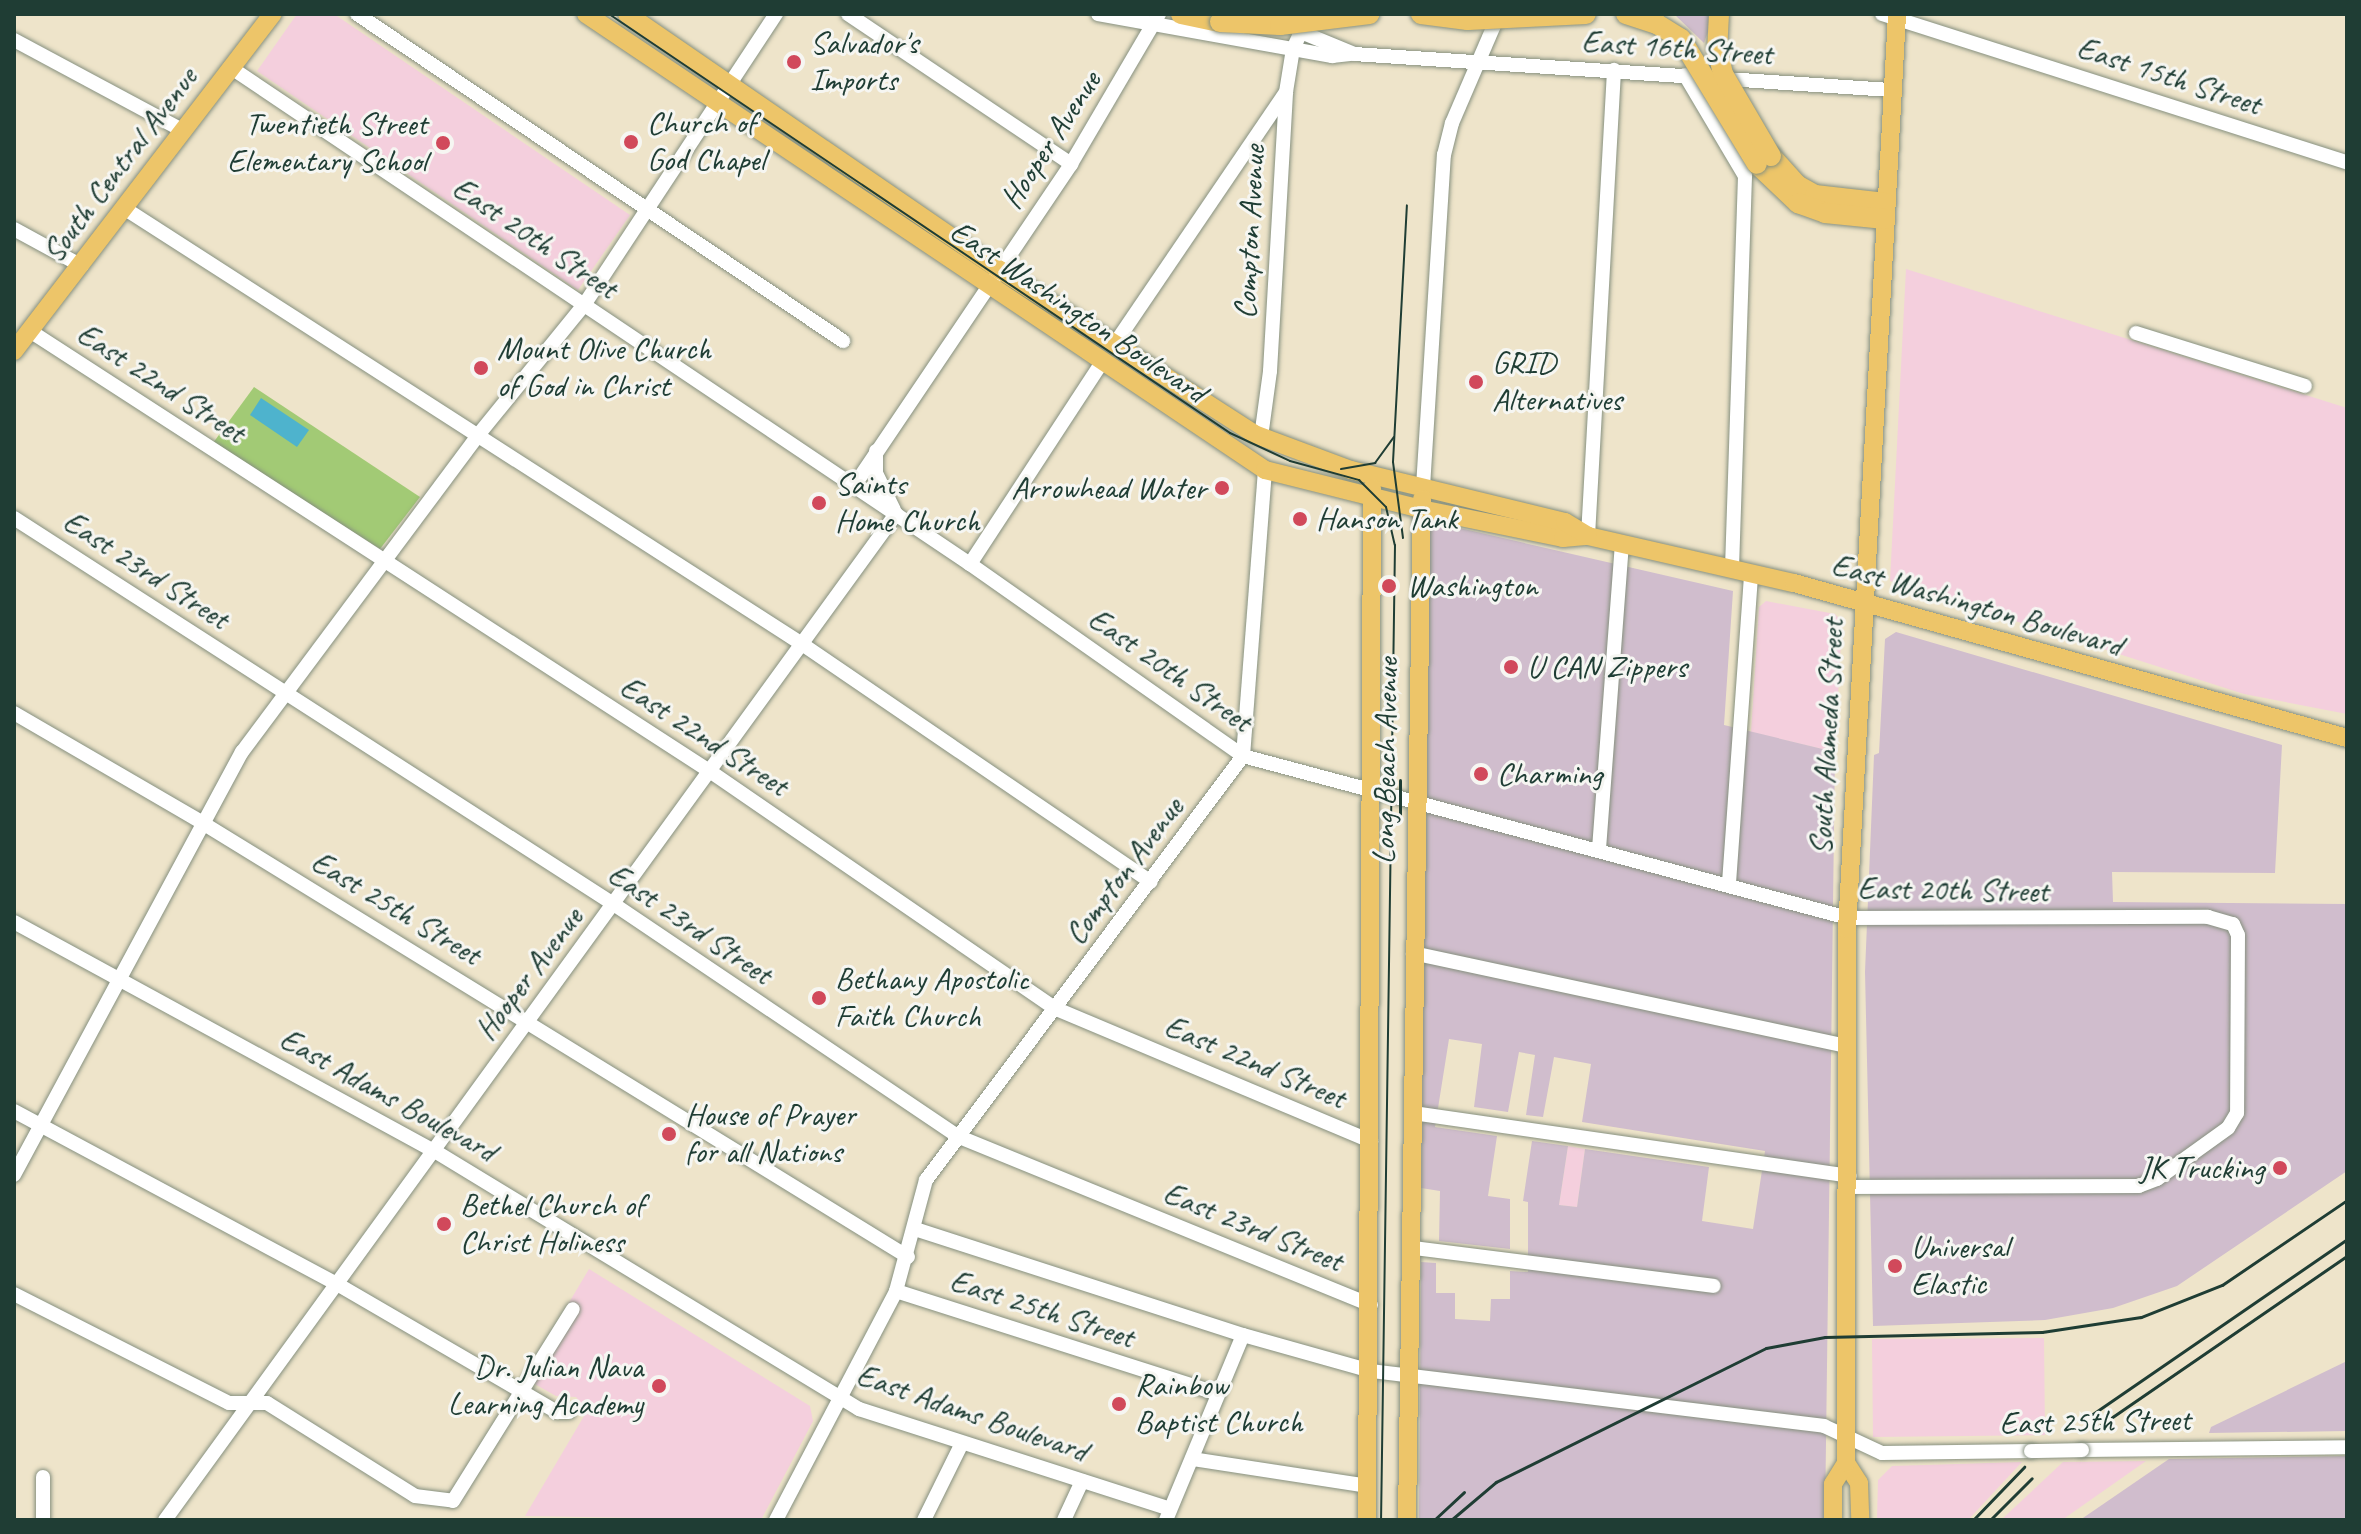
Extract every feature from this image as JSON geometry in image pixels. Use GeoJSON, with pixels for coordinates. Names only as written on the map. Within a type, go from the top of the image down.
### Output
{"type":"FeatureCollection","features":[{"type":"Feature","properties":{"kind":"highway"},"geometry":{"type":"LineString","coordinates":[[1181,14],[1244,25],[1369,14]]}},
{"type":"Feature","properties":{"kind":"highway"},"geometry":{"type":"LineString","coordinates":[[1421,14],[1468,20],[1586,14]]}},
{"type":"Feature","properties":{"kind":"highway"},"geometry":{"type":"LineString","coordinates":[[1626,14],[1657,24],[1681,39],[1764,160],[1815,195],[1886,211]]}},
{"type":"Feature","properties":{"kind":"highway"},"geometry":{"type":"LineString","coordinates":[[1719,14],[1717,48],[1723,74],[1764,160]]}},
{"type":"Feature","properties":{"kind":"main road","name":"South Central Avenue"},"geometry":{"type":"LineString","coordinates":[[14,351],[127,210],[230,67],[273,14]]}},
{"type":"Feature","properties":{"kind":"main road","name":"East Washington Boulevard"},"geometry":{"type":"LineString","coordinates":[[586,14],[1101,364],[1265,470],[1369,504],[1421,509],[1563,538],[1588,536],[1732,568],[1865,601],[2142,685],[2347,738]]}},
{"type":"Feature","properties":{"kind":"main road","name":"East Washington Boulevard"},"geometry":{"type":"LineString","coordinates":[[627,14],[1000,270],[1261,437],[1401,482],[1565,522],[1588,536]]}},
{"type":"Feature","properties":{"kind":"main road","name":"South Alameda Street"},"geometry":{"type":"LineString","coordinates":[[1833,1520],[1833,1484],[1846,1463],[1848,918],[1886,211],[1892,16]]}},
{"type":"Feature","properties":{"kind":"main road"},"geometry":{"type":"LineString","coordinates":[[1369,504],[1377,484],[1401,482]]}},
{"type":"Feature","properties":{"kind":"main road","name":"Long Beach Avenue"},"geometry":{"type":"LineString","coordinates":[[1407,1520],[1414,1248],[1415,802],[1423,487]]}},
{"type":"Feature","properties":{"kind":"main road","name":"Long Beach Avenue"},"geometry":{"type":"LineString","coordinates":[[1367,1520],[1371,1371],[1369,504]]}},
{"type":"Feature","properties":{"kind":"main road","name":"South Alameda Street"},"geometry":{"type":"LineString","coordinates":[[1846,1463],[1859,1483],[1860,1520]]}},
{"type":"Feature","properties":{"kind":"street"},"geometry":{"type":"LineString","coordinates":[[357,14],[843,341]]}},
{"type":"Feature","properties":{"kind":"street"},"geometry":{"type":"LineString","coordinates":[[14,1175],[201,822],[242,752],[479,434],[584,305],[649,211],[776,14]]}},
{"type":"Feature","properties":{"kind":"street"},"geometry":{"type":"LineString","coordinates":[[848,14],[1071,164]]}},
{"type":"Feature","properties":{"kind":"street"},"geometry":{"type":"LineString","coordinates":[[1098,14],[1158,21],[1293,49],[1354,54]]}},
{"type":"Feature","properties":{"kind":"street","name":"East 16th Street"},"geometry":{"type":"LineString","coordinates":[[1278,14],[1301,32],[1354,54],[1891,90]]}},
{"type":"Feature","properties":{"kind":"street","name":"Long Beach Avenue"},"geometry":{"type":"LineString","coordinates":[[1423,487],[1444,155],[1476,63],[1499,14]]}},
{"type":"Feature","properties":{"kind":"street","name":"East 15th Street"},"geometry":{"type":"LineString","coordinates":[[1892,16],[2347,162]]}},
{"type":"Feature","properties":{"kind":"street","name":"Hooper Avenue"},"geometry":{"type":"LineString","coordinates":[[854,486],[1071,164],[1158,21]]}},
{"type":"Feature","properties":{"kind":"street","name":"Compton Avenue"},"geometry":{"type":"LineString","coordinates":[[1261,437],[1270,371],[1286,92],[1293,49],[1301,32]]}},
{"type":"Feature","properties":{"kind":"street"},"geometry":{"type":"LineString","coordinates":[[14,40],[184,131]]}},
{"type":"Feature","properties":{"kind":"street","name":"East 20th Street"},"geometry":{"type":"LineString","coordinates":[[230,67],[970,564],[1243,756],[1729,883],[1848,918],[2223,918],[2238,935],[2239,1099],[2234,1122],[2148,1184],[1849,1181]]}},
{"type":"Feature","properties":{"kind":"street"},"geometry":{"type":"LineString","coordinates":[[1588,536],[1614,70]]}},
{"type":"Feature","properties":{"kind":"street"},"geometry":{"type":"LineString","coordinates":[[1685,75],[1745,176],[1732,568]]}},
{"type":"Feature","properties":{"kind":"street"},"geometry":{"type":"LineString","coordinates":[[1114,345],[1286,92]]}},
{"type":"Feature","properties":{"kind":"street"},"geometry":{"type":"LineString","coordinates":[[127,210],[802,644],[1151,882]]}},
{"type":"Feature","properties":{"kind":"street"},"geometry":{"type":"LineString","coordinates":[[14,229],[82,266]]}},
{"type":"Feature","properties":{"kind":"street","name":"East 22nd Street"},"geometry":{"type":"LineString","coordinates":[[30,331],[385,564],[711,772],[1054,1008],[1371,1141]]}},
{"type":"Feature","properties":{"kind":"street"},"geometry":{"type":"LineString","coordinates":[[2136,333],[2305,386]]}},
{"type":"Feature","properties":{"kind":"street"},"geometry":{"type":"LineString","coordinates":[[970,564],[1101,364]]}},
{"type":"Feature","properties":{"kind":"street"},"geometry":{"type":"LineString","coordinates":[[876,451],[876,473],[896,514]]}},
{"type":"Feature","properties":{"kind":"street"},"geometry":{"type":"LineString","coordinates":[[1243,756],[1265,470]]}},
{"type":"Feature","properties":{"kind":"street","name":"Hooper Avenue"},"geometry":{"type":"LineString","coordinates":[[165,1520],[615,905],[896,514]]}},
{"type":"Feature","properties":{"kind":"street","name":"East 23rd Street"},"geometry":{"type":"LineString","coordinates":[[14,518],[615,905],[957,1136],[1371,1305]]}},
{"type":"Feature","properties":{"kind":"street"},"geometry":{"type":"LineString","coordinates":[[1599,849],[1622,543]]}},
{"type":"Feature","properties":{"kind":"street"},"geometry":{"type":"LineString","coordinates":[[1729,883],[1751,573]]}},
{"type":"Feature","properties":{"kind":"street","name":"East 25th Street"},"geometry":{"type":"LineString","coordinates":[[14,713],[201,822],[908,1257]]}},
{"type":"Feature","properties":{"kind":"street","name":"Compton Avenue"},"geometry":{"type":"LineString","coordinates":[[776,1520],[896,1291],[908,1257],[926,1180],[1243,756]]}},
{"type":"Feature","properties":{"kind":"street","name":"East Adams Boulevard"},"geometry":{"type":"LineString","coordinates":[[14,922],[433,1150],[840,1399],[962,1443],[1082,1481],[1168,1515]]}},
{"type":"Feature","properties":{"kind":"street"},"geometry":{"type":"LineString","coordinates":[[1413,953],[1847,1046]]}},
{"type":"Feature","properties":{"kind":"street"},"geometry":{"type":"LineString","coordinates":[[14,1111],[337,1284],[557,1412],[569,1412]]}},
{"type":"Feature","properties":{"kind":"street"},"geometry":{"type":"LineString","coordinates":[[1413,1113],[1849,1181]]}},
{"type":"Feature","properties":{"kind":"street","name":"East 25th Street"},"geometry":{"type":"LineString","coordinates":[[915,1229],[1243,1335],[1371,1371],[1824,1426],[1882,1453],[2347,1447]]}},
{"type":"Feature","properties":{"kind":"street"},"geometry":{"type":"LineString","coordinates":[[1414,1248],[1714,1286]]}},
{"type":"Feature","properties":{"kind":"street","name":"East 25th Street"},"geometry":{"type":"LineString","coordinates":[[896,1291],[1218,1394]]}},
{"type":"Feature","properties":{"kind":"street"},"geometry":{"type":"LineString","coordinates":[[14,1294],[226,1402],[267,1403],[415,1496],[453,1501],[573,1309]]}},
{"type":"Feature","properties":{"kind":"street"},"geometry":{"type":"LineString","coordinates":[[1168,1515],[1243,1335]]}},
{"type":"Feature","properties":{"kind":"street"},"geometry":{"type":"LineString","coordinates":[[924,1520],[962,1443]]}},
{"type":"Feature","properties":{"kind":"street"},"geometry":{"type":"LineString","coordinates":[[1192,1459],[1368,1486]]}},
{"type":"Feature","properties":{"kind":"street"},"geometry":{"type":"LineString","coordinates":[[43,1477],[43,1520]]}},
{"type":"Feature","properties":{"kind":"street"},"geometry":{"type":"LineString","coordinates":[[1064,1520],[1082,1481]]}},
{"type":"Feature","properties":{"kind":"shaded area","name":"Twentieth Street Elementary School"},"geometry":{"type":"Polygon","coordinates":[[[297,14],[334,14],[630,215],[578,290],[257,71],[297,14]]]}},
{"type":"Feature","properties":{"kind":"shaded area"},"geometry":{"type":"Polygon","coordinates":[[[1674,14],[1714,14],[1704,43],[1674,14]]]}},
{"type":"Feature","properties":{"kind":"shaded area"},"geometry":{"type":"Polygon","coordinates":[[[1906,269],[2347,408],[2347,714],[2244,694],[1890,581],[1906,269]]]}},
{"type":"Feature","properties":{"kind":"shaded area"},"geometry":{"type":"Polygon","coordinates":[[[1429,521],[1733,591],[1724,725],[1835,752],[1825,1520],[1419,1520],[1421,1262],[1436,1263],[1436,1293],[1455,1293],[1455,1319],[1490,1321],[1491,1299],[1510,1299],[1510,1271],[1528,1272],[1528,1202],[1523,1201],[1532,1141],[1568,1146],[1559,1205],[1577,1207],[1585,1149],[1709,1167],[1702,1221],[1753,1229],[1765,1151],[1582,1122],[1591,1064],[1554,1057],[1543,1117],[1526,1115],[1535,1055],[1519,1052],[1508,1112],[1474,1107],[1482,1044],[1449,1039],[1435,1127],[1497,1136],[1488,1196],[1510,1199],[1510,1249],[1439,1241],[1440,1191],[1421,1188],[1429,521]]]}},
{"type":"Feature","properties":{"kind":"shaded area"},"geometry":{"type":"Polygon","coordinates":[[[1766,601],[1835,614],[1842,622],[1835,752],[1751,732],[1759,607],[1766,601]]]}},
{"type":"Feature","properties":{"kind":"shaded area"},"geometry":{"type":"Polygon","coordinates":[[[1896,632],[2282,745],[2275,873],[2112,872],[2113,902],[2347,904],[2347,1171],[2177,1286],[2113,1308],[2045,1320],[1873,1326],[1865,972],[1874,755],[1879,753],[1885,639],[1896,632]]]}},
{"type":"Feature","properties":{"kind":"shaded area"},"geometry":{"type":"Polygon","coordinates":[[[1568,1146],[1585,1149],[1577,1207],[1559,1205],[1568,1146]]]}},
{"type":"Feature","properties":{"kind":"shaded area","name":"Dr. Julian Nava Learning Academy"},"geometry":{"type":"Polygon","coordinates":[[[589,1269],[810,1406],[813,1421],[761,1520],[525,1516],[587,1411],[576,1397],[556,1396],[524,1378],[589,1269]]]}},
{"type":"Feature","properties":{"kind":"shaded area"},"geometry":{"type":"Polygon","coordinates":[[[2044,1338],[2045,1435],[1873,1437],[1872,1339],[2044,1338]]]}},
{"type":"Feature","properties":{"kind":"shaded area"},"geometry":{"type":"Polygon","coordinates":[[[2347,1361],[2347,1431],[2209,1433],[2211,1427],[2347,1361]]]}},
{"type":"Feature","properties":{"kind":"shaded area"},"geometry":{"type":"Polygon","coordinates":[[[2347,1456],[2347,1520],[2080,1520],[2169,1459],[2347,1456]]]}},
{"type":"Feature","properties":{"kind":"shaded area"},"geometry":{"type":"Polygon","coordinates":[[[2146,1461],[2062,1520],[2001,1520],[2063,1462],[2146,1461]]]}},
{"type":"Feature","properties":{"kind":"shaded area"},"geometry":{"type":"Polygon","coordinates":[[[2022,1462],[1968,1520],[1877,1520],[1878,1480],[1892,1466],[2022,1462]]]}},
{"type":"Feature","properties":{"kind":"green space"},"geometry":{"type":"Polygon","coordinates":[[[254,387],[420,497],[380,549],[213,443],[254,387]]]}},
{"type":"Feature","properties":{"kind":"water"},"geometry":{"type":"Polygon","coordinates":[[[261,398],[309,430],[297,447],[250,415],[261,398]]]}},
{"type":"Feature","properties":{"kind":"tram line"},"geometry":{"type":"LineString","coordinates":[[609,14],[1230,433],[1290,461],[1359,480],[1386,507],[1395,545],[1381,1520]]}},
{"type":"Feature","properties":{"kind":"tram line"},"geometry":{"type":"LineString","coordinates":[[1403,538],[1393,462],[1407,205]]}},
{"type":"Feature","properties":{"kind":"tram line"},"geometry":{"type":"LineString","coordinates":[[1341,469],[1375,463],[1394,437]]}},
{"type":"Feature","properties":{"kind":"railway"},"geometry":{"type":"LineString","coordinates":[[1400,780],[1400,816]]}},
{"type":"Feature","properties":{"kind":"railway"},"geometry":{"type":"LineString","coordinates":[[1451,1520],[1496,1482],[1766,1348],[1825,1337],[2042,1332],[2141,1317],[2222,1285],[2347,1200]]}},
{"type":"Feature","properties":{"kind":"railway"},"geometry":{"type":"LineString","coordinates":[[2084,1420],[2347,1239]]}},
{"type":"Feature","properties":{"kind":"railway"},"geometry":{"type":"LineString","coordinates":[[2092,1431],[2347,1256]]}},
{"type":"Feature","properties":{"kind":"railway"},"geometry":{"type":"LineString","coordinates":[[1973,1520],[2024,1467]]}},
{"type":"Feature","properties":{"kind":"railway"},"geometry":{"type":"LineString","coordinates":[[1990,1520],[2032,1478]]}},
{"type":"Feature","properties":{"kind":"railway"},"geometry":{"type":"LineString","coordinates":[[1434,1520],[1464,1492]]}},
{"type":"Feature","properties":{"kind":"place","name":"Salvador's Imports"},"geometry":{"type":"Point","coordinates":[794,62]}},
{"type":"Feature","properties":{"kind":"place","name":"Church of God Chapel"},"geometry":{"type":"Point","coordinates":[631,142]}},
{"type":"Feature","properties":{"kind":"place","name":"Twentieth Street Elementary School"},"geometry":{"type":"Point","coordinates":[443,143]}},
{"type":"Feature","properties":{"kind":"place","name":"Mount Olive Church of God in Christ"},"geometry":{"type":"Point","coordinates":[481,368]}},
{"type":"Feature","properties":{"kind":"place","name":"GRID Alternatives"},"geometry":{"type":"Point","coordinates":[1476,382]}},
{"type":"Feature","properties":{"kind":"place","name":"Arrowhead Water"},"geometry":{"type":"Point","coordinates":[1222,488]}},
{"type":"Feature","properties":{"kind":"place","name":"Saints Home Church"},"geometry":{"type":"Point","coordinates":[819,503]}},
{"type":"Feature","properties":{"kind":"place","name":"Hanson Tank"},"geometry":{"type":"Point","coordinates":[1300,519]}},
{"type":"Feature","properties":{"kind":"place","name":"Washington"},"geometry":{"type":"Point","coordinates":[1389,586]}},
{"type":"Feature","properties":{"kind":"place","name":"U CAN Zippers"},"geometry":{"type":"Point","coordinates":[1511,667]}},
{"type":"Feature","properties":{"kind":"place","name":"Charming"},"geometry":{"type":"Point","coordinates":[1481,774]}},
{"type":"Feature","properties":{"kind":"place","name":"Bethany Apostolic Faith Church"},"geometry":{"type":"Point","coordinates":[819,998]}},
{"type":"Feature","properties":{"kind":"place","name":"House of Prayer for all Nations"},"geometry":{"type":"Point","coordinates":[669,1134]}},
{"type":"Feature","properties":{"kind":"place","name":"JK Trucking"},"geometry":{"type":"Point","coordinates":[2280,1168]}},
{"type":"Feature","properties":{"kind":"place","name":"Bethel Church of Christ Holiness"},"geometry":{"type":"Point","coordinates":[444,1224]}},
{"type":"Feature","properties":{"kind":"place","name":"Universal Elastic"},"geometry":{"type":"Point","coordinates":[1895,1266]}},
{"type":"Feature","properties":{"kind":"place","name":"Dr. Julian Nava Learning Academy"},"geometry":{"type":"Point","coordinates":[659,1386]}},
{"type":"Feature","properties":{"kind":"place","name":"Rainbow Baptist Church"},"geometry":{"type":"Point","coordinates":[1119,1404]}}]}
